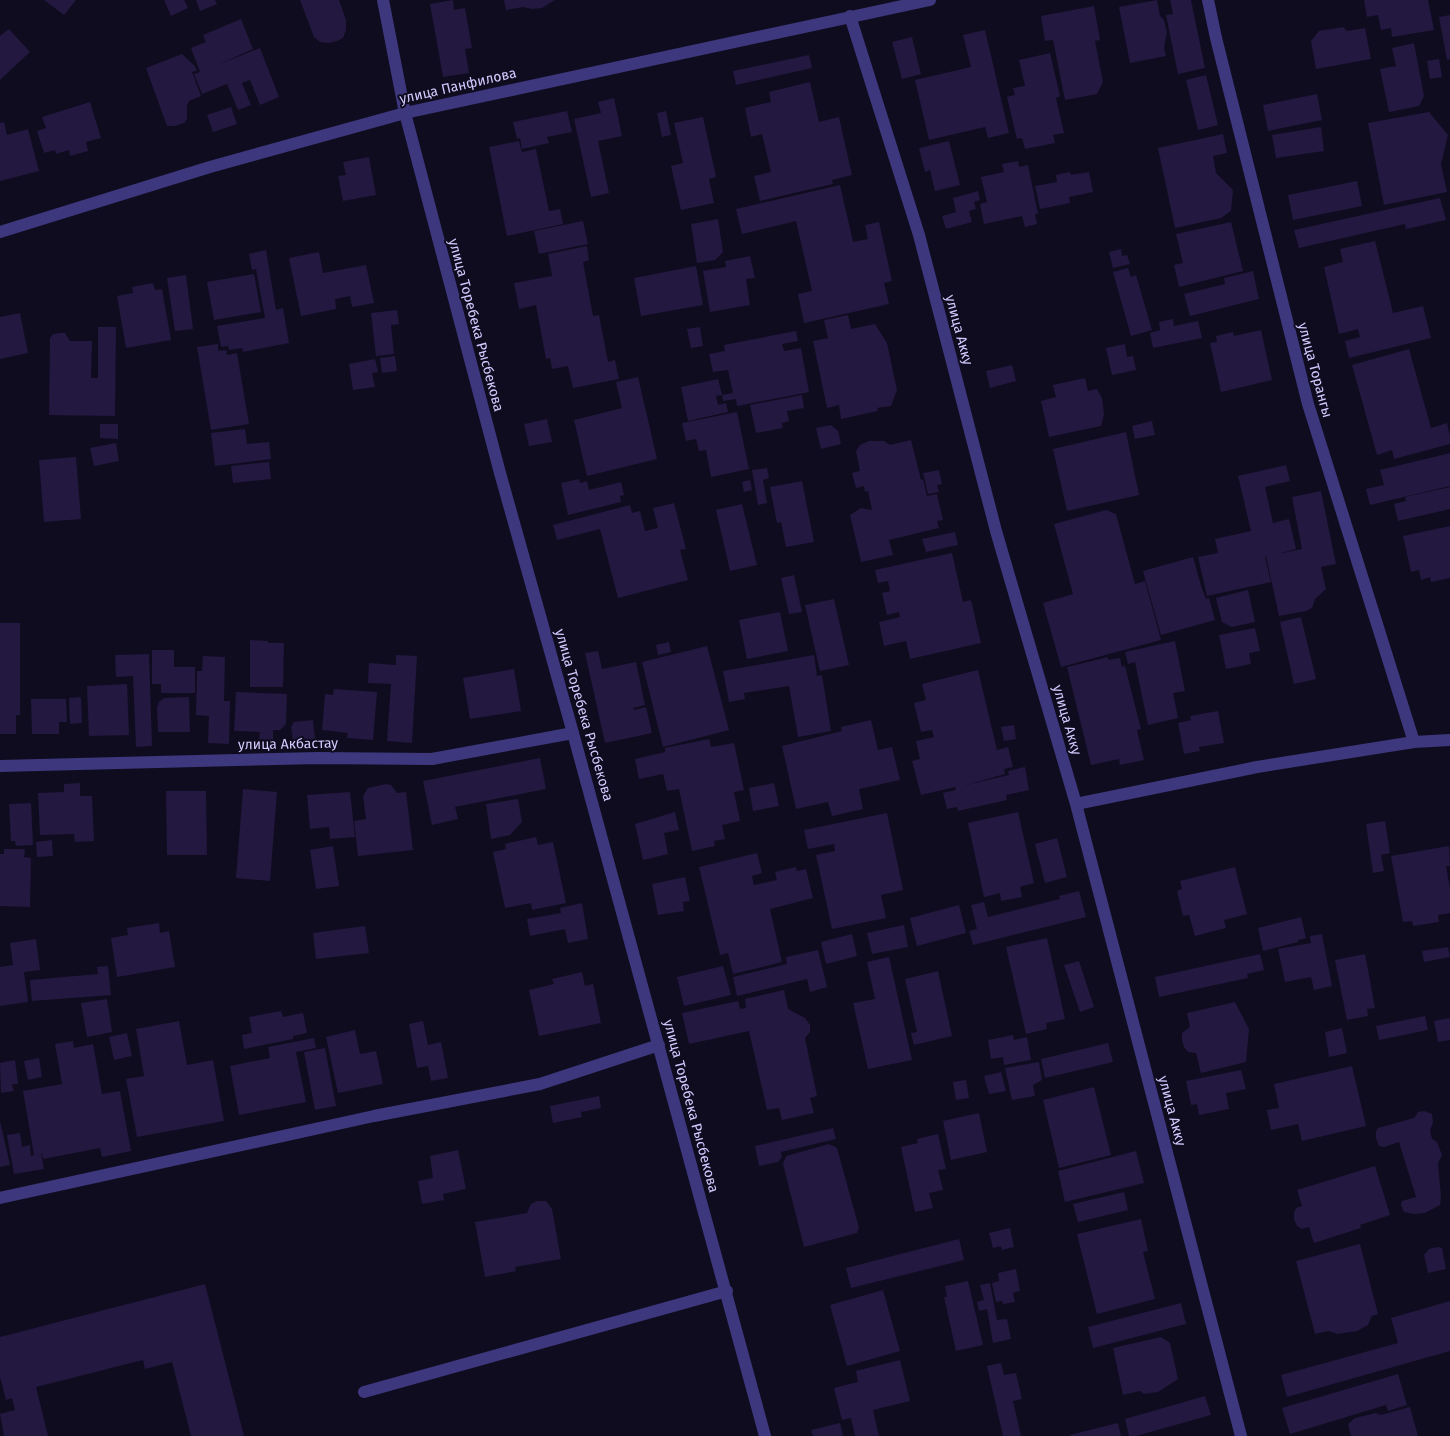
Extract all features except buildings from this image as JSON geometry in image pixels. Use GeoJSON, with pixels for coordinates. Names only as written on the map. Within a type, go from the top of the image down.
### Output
{"type":"FeatureCollection","features":[{"type":"Feature","properties":{"kind":"street","name":"улица Торебека Рысбекова"},"geometry":{"type":"LineString","coordinates":[[383,0],[405,113],[500,473],[727,1291],[765,1436]]}},
{"type":"Feature","properties":{"kind":"street","name":"улица Панфилова"},"geometry":{"type":"LineString","coordinates":[[0,232],[210,167],[405,113],[930,0]]}},
{"type":"Feature","properties":{"kind":"street","name":"улица Торангы"},"geometry":{"type":"LineString","coordinates":[[1208,0],[1218,48],[1308,404],[1414,742]]}},
{"type":"Feature","properties":{"kind":"street","name":"улица Акку"},"geometry":{"type":"LineString","coordinates":[[850,16],[919,235],[996,531],[1076,804],[1241,1436]]}},
{"type":"Feature","properties":{"kind":"street","name":"улица Акбастау"},"geometry":{"type":"LineString","coordinates":[[0,766],[318,758],[432,759],[573,733]]}},
{"type":"Feature","properties":{"kind":"street"},"geometry":{"type":"LineString","coordinates":[[1076,804],[1257,767],[1414,742],[1450,740]]}},
{"type":"Feature","properties":{"kind":"street"},"geometry":{"type":"LineString","coordinates":[[0,1198],[365,1118],[540,1084],[659,1045]]}},
{"type":"Feature","properties":{"kind":"street"},"geometry":{"type":"LineString","coordinates":[[364,1392],[727,1291]]}}]}
